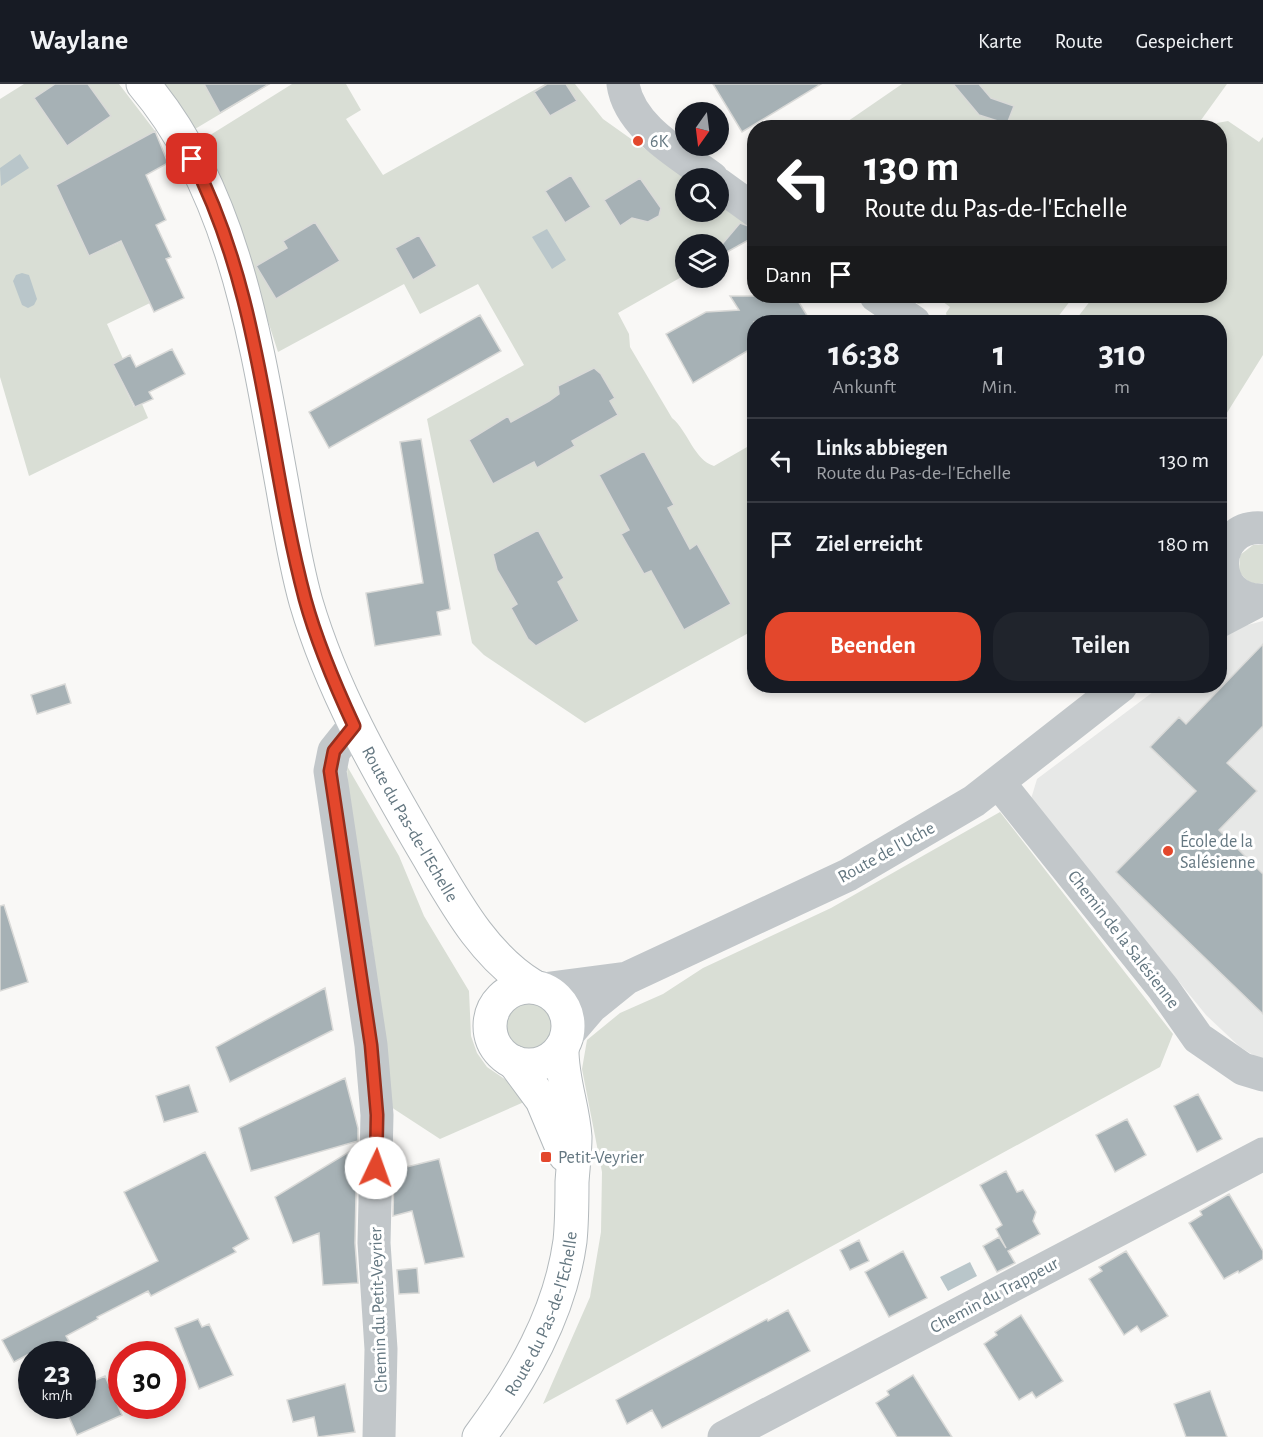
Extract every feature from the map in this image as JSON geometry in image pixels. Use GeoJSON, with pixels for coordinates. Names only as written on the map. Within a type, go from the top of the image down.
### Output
{"type":"FeatureCollection","features":[{"type":"Feature","properties":{"kind":"main road","name":"Route du Pas-de-l'Echelle"},"geometry":{"type":"LineString","coordinates":[[143,84],[173,125],[196,165],[232,257],[263,381],[292,544],[306,601],[325,659],[354,726],[466,920],[484,970],[490,1016]]}},
{"type":"Feature","properties":{"kind":"main road","name":"Route du Pas-de-l'Echelle"},"geometry":{"type":"LineString","coordinates":[[466,920],[510,972],[538,988]]}},
{"type":"Feature","properties":{"kind":"main road"},"geometry":{"type":"LineString","coordinates":[[538,988],[561,1003],[568,1024],[565,1041],[556,1054],[541,1063],[514,1062],[494,1043],[489,1026],[490,1016],[495,1006],[511,991],[538,988]]}},
{"type":"Feature","properties":{"kind":"main road","name":"Route du Pas-de-l'Echelle"},"geometry":{"type":"LineString","coordinates":[[479,1437],[516,1385],[552,1312],[570,1241],[575,1136],[562,1068],[565,1041]]}},
{"type":"Feature","properties":{"kind":"main road","name":"Route du Pas-de-l'Echelle"},"geometry":{"type":"LineString","coordinates":[[514,1062],[542,1100],[557,1133],[572,1180]]}},
{"type":"Feature","properties":{"kind":"street"},"geometry":{"type":"LineString","coordinates":[[624,84],[625,94],[639,118],[700,168]]}},
{"type":"Feature","properties":{"kind":"street"},"geometry":{"type":"LineString","coordinates":[[729,192],[747,205]]}},
{"type":"Feature","properties":{"kind":"street"},"geometry":{"type":"LineString","coordinates":[[886,303],[904,315]]}},
{"type":"Feature","properties":{"kind":"street"},"geometry":{"type":"LineString","coordinates":[[1227,546],[1233,538],[1251,526]]}},
{"type":"Feature","properties":{"kind":"street"},"geometry":{"type":"LineString","coordinates":[[1227,581],[1236,592],[1251,600],[1261,600]]}},
{"type":"Feature","properties":{"kind":"street"},"geometry":{"type":"LineString","coordinates":[[1227,617],[1261,600]]}},
{"type":"Feature","properties":{"kind":"street","name":"Route de l'Uche"},"geometry":{"type":"LineString","coordinates":[[565,1041],[591,1007],[627,978],[880,858],[974,801],[1112,693]]}},
{"type":"Feature","properties":{"kind":"street","name":"Chemin du Petit-Veyrier"},"geometry":{"type":"LineString","coordinates":[[354,726],[334,751],[330,771],[371,1045],[377,1115],[374,1243],[381,1349],[379,1437]]}},
{"type":"Feature","properties":{"kind":"street","name":"Chemin de la Salésienne"},"geometry":{"type":"LineString","coordinates":[[999,783],[1164,988],[1198,1038],[1243,1069],[1263,1075]]}},
{"type":"Feature","properties":{"kind":"street","name":"Route de l'Uche"},"geometry":{"type":"LineString","coordinates":[[538,988],[627,978]]}},
{"type":"Feature","properties":{"kind":"street","name":"Chemin du Trappeur"},"geometry":{"type":"LineString","coordinates":[[724,1437],[1263,1154]]}},
{"type":"Feature","properties":{"kind":"shaded area"},"geometry":{"type":"Polygon","coordinates":[[[24,84],[119,84],[155,131],[56,185],[89,256],[132,237],[150,303],[107,324],[123,359],[113,364],[134,407],[142,404],[148,418],[29,476],[0,377],[0,99],[24,84]]]}},
{"type":"Feature","properties":{"kind":"shaded area"},"geometry":{"type":"Polygon","coordinates":[[[165,84],[270,84],[195,129],[165,84]]]}},
{"type":"Feature","properties":{"kind":"shaded area"},"geometry":{"type":"Polygon","coordinates":[[[292,84],[346,84],[361,110],[346,119],[383,175],[545,84],[575,84],[603,119],[675,170],[675,222],[729,222],[729,209],[747,222],[747,241],[729,251],[729,234],[675,234],[675,281],[618,313],[629,334],[630,347],[672,418],[701,458],[714,466],[747,447],[747,634],[585,723],[484,655],[472,643],[427,419],[524,365],[478,284],[420,314],[404,284],[278,352],[236,222],[199,142],[292,84]]]}},
{"type":"Feature","properties":{"kind":"shaded area"},"geometry":{"type":"Polygon","coordinates":[[[902,84],[1227,84],[1201,120],[850,120],[902,84]]]}},
{"type":"Feature","properties":{"kind":"shaded area"},"geometry":{"type":"Polygon","coordinates":[[[1227,121],[1259,142],[1263,137],[1263,355],[1227,413],[1227,315],[1079,315],[1089,303],[1227,303],[1227,121]]]}},
{"type":"Feature","properties":{"kind":"shaded area"},"geometry":{"type":"Polygon","coordinates":[[[20,154],[29,168],[1,186],[0,168],[20,154]]]}},
{"type":"Feature","properties":{"kind":"shaded area"},"geometry":{"type":"Polygon","coordinates":[[[547,229],[566,260],[552,269],[532,237],[547,229]]]}},
{"type":"Feature","properties":{"kind":"shaded area"},"geometry":{"type":"Polygon","coordinates":[[[22,273],[29,275],[37,299],[34,305],[28,308],[22,305],[13,281],[16,275],[22,273]]]}},
{"type":"Feature","properties":{"kind":"shaded area"},"geometry":{"type":"Polygon","coordinates":[[[945,303],[1069,303],[1059,315],[946,315],[950,307],[945,303]]]}},
{"type":"Feature","properties":{"kind":"shaded area"},"geometry":{"type":"Polygon","coordinates":[[[1253,545],[1263,545],[1263,583],[1249,582],[1239,571],[1240,555],[1253,545]]]}},
{"type":"Feature","properties":{"kind":"shaded area","name":"École de la Salésienne"},"geometry":{"type":"Polygon","coordinates":[[[1263,621],[1263,1061],[1240,1047],[1206,1015],[1031,799],[1037,779],[1152,693],[1227,693],[1227,635],[1236,628],[1263,621]]]}},
{"type":"Feature","properties":{"kind":"shaded area"},"geometry":{"type":"Polygon","coordinates":[[[347,766],[399,856],[424,916],[469,991],[471,1036],[477,1053],[487,1067],[509,1082],[524,1102],[440,1139],[391,1107],[373,949],[348,792],[347,766]]]}},
{"type":"Feature","properties":{"kind":"shaded area"},"geometry":{"type":"Polygon","coordinates":[[[1000,812],[1173,1034],[1160,1067],[543,1404],[590,1297],[601,1232],[602,1172],[582,1069],[587,1040],[620,1013],[663,994],[703,968],[831,908],[1000,812]]]}},
{"type":"Feature","properties":{"kind":"shaded area"},"geometry":{"type":"Polygon","coordinates":[[[528,998],[538,1000],[547,1006],[553,1015],[555,1025],[553,1035],[547,1044],[538,1050],[528,1052],[518,1050],[509,1044],[503,1035],[501,1025],[503,1015],[509,1006],[518,1000],[528,998]]]}},
{"type":"Feature","properties":{"kind":"shaded area"},"geometry":{"type":"Polygon","coordinates":[[[970,1262],[977,1276],[948,1291],[940,1277],[970,1262]]]}},
{"type":"Feature","properties":{"kind":"building"},"geometry":{"type":"Polygon","coordinates":[[[55,84],[88,84],[111,116],[67,146],[34,98],[55,84]]]}},
{"type":"Feature","properties":{"kind":"building"},"geometry":{"type":"Polygon","coordinates":[[[204,84],[269,84],[220,113],[204,84]]]}},
{"type":"Feature","properties":{"kind":"building"},"geometry":{"type":"Polygon","coordinates":[[[547,84],[566,84],[577,101],[550,116],[534,92],[547,84]]]}},
{"type":"Feature","properties":{"kind":"building"},"geometry":{"type":"Polygon","coordinates":[[[713,84],[821,84],[762,120],[747,120],[747,129],[742,132],[729,110],[729,102],[724,102],[713,84]]]}},
{"type":"Feature","properties":{"kind":"building"},"geometry":{"type":"Polygon","coordinates":[[[953,84],[979,84],[991,98],[1014,106],[1009,120],[995,120],[979,115],[953,84]]]}},
{"type":"Feature","properties":{"kind":"building"},"geometry":{"type":"Polygon","coordinates":[[[155,131],[168,163],[146,175],[166,220],[156,225],[171,257],[166,259],[184,298],[154,312],[121,241],[89,256],[56,185],[155,131]]]}},
{"type":"Feature","properties":{"kind":"building"},"geometry":{"type":"Polygon","coordinates":[[[571,175],[591,207],[565,223],[545,191],[571,175]]]}},
{"type":"Feature","properties":{"kind":"building"},"geometry":{"type":"Polygon","coordinates":[[[640,178],[661,208],[659,216],[648,222],[632,218],[620,226],[604,200],[640,178]]]}},
{"type":"Feature","properties":{"kind":"building"},"geometry":{"type":"Polygon","coordinates":[[[315,222],[340,261],[276,299],[256,266],[287,248],[283,241],[315,222]]]}},
{"type":"Feature","properties":{"kind":"building"},"geometry":{"type":"Polygon","coordinates":[[[740,223],[747,226],[747,241],[729,251],[729,236],[740,223]]]}},
{"type":"Feature","properties":{"kind":"building"},"geometry":{"type":"Polygon","coordinates":[[[419,235],[437,266],[413,280],[395,248],[419,235]]]}},
{"type":"Feature","properties":{"kind":"building"},"geometry":{"type":"Polygon","coordinates":[[[730,296],[747,296],[747,303],[799,303],[807,315],[747,315],[747,351],[693,383],[666,334],[706,312],[739,310],[730,296]]]}},
{"type":"Feature","properties":{"kind":"building"},"geometry":{"type":"Polygon","coordinates":[[[480,315],[501,351],[329,448],[309,412],[480,315]]]}},
{"type":"Feature","properties":{"kind":"building"},"geometry":{"type":"Polygon","coordinates":[[[172,349],[185,374],[149,392],[153,399],[135,407],[113,364],[130,355],[136,367],[172,349]]]}},
{"type":"Feature","properties":{"kind":"building"},"geometry":{"type":"Polygon","coordinates":[[[594,368],[601,374],[615,398],[610,401],[618,415],[572,441],[575,446],[537,468],[534,462],[493,484],[469,440],[508,416],[511,422],[549,401],[559,394],[558,386],[594,368]]]}},
{"type":"Feature","properties":{"kind":"building"},"geometry":{"type":"Polygon","coordinates":[[[421,439],[450,609],[437,612],[441,635],[375,646],[366,593],[423,583],[400,442],[421,439]]]}},
{"type":"Feature","properties":{"kind":"building"},"geometry":{"type":"Polygon","coordinates":[[[644,451],[674,505],[668,508],[690,549],[697,544],[731,604],[684,630],[651,571],[644,574],[621,534],[629,530],[599,475],[644,451]]]}},
{"type":"Feature","properties":{"kind":"building"},"geometry":{"type":"Polygon","coordinates":[[[538,530],[564,578],[558,582],[579,621],[536,646],[528,639],[511,608],[517,604],[497,570],[493,554],[538,530]]]}},
{"type":"Feature","properties":{"kind":"building"},"geometry":{"type":"Polygon","coordinates":[[[1263,644],[1263,726],[1227,763],[1257,791],[1219,830],[1263,874],[1263,1014],[1116,872],[1196,791],[1150,747],[1179,717],[1186,724],[1216,693],[1227,693],[1227,681],[1263,644]]]}},
{"type":"Feature","properties":{"kind":"building"},"geometry":{"type":"Polygon","coordinates":[[[65,684],[71,703],[37,714],[31,695],[65,684]]]}},
{"type":"Feature","properties":{"kind":"building"},"geometry":{"type":"Polygon","coordinates":[[[4,905],[28,982],[0,991],[0,906],[4,905]]]}},
{"type":"Feature","properties":{"kind":"building"},"geometry":{"type":"Polygon","coordinates":[[[325,988],[333,1030],[230,1082],[216,1047],[325,988]]]}},
{"type":"Feature","properties":{"kind":"building"},"geometry":{"type":"Polygon","coordinates":[[[345,1078],[358,1128],[358,1141],[251,1171],[239,1128],[345,1078]]]}},
{"type":"Feature","properties":{"kind":"building"},"geometry":{"type":"Polygon","coordinates":[[[189,1085],[198,1112],[164,1122],[156,1096],[189,1085]]]}},
{"type":"Feature","properties":{"kind":"building"},"geometry":{"type":"Polygon","coordinates":[[[1198,1094],[1222,1139],[1197,1152],[1174,1106],[1198,1094]]]}},
{"type":"Feature","properties":{"kind":"building"},"geometry":{"type":"Polygon","coordinates":[[[1127,1119],[1146,1155],[1115,1172],[1096,1135],[1127,1119]]]}},
{"type":"Feature","properties":{"kind":"building"},"geometry":{"type":"Polygon","coordinates":[[[357,1147],[355,1243],[358,1283],[323,1285],[319,1233],[293,1243],[275,1197],[357,1147]]]}},
{"type":"Feature","properties":{"kind":"building"},"geometry":{"type":"Polygon","coordinates":[[[205,1152],[249,1239],[233,1248],[236,1252],[151,1296],[148,1291],[97,1317],[98,1319],[66,1336],[69,1341],[18,1341],[18,1360],[14,1362],[2,1340],[158,1261],[124,1192],[205,1152]]]}},
{"type":"Feature","properties":{"kind":"building"},"geometry":{"type":"Polygon","coordinates":[[[439,1159],[464,1257],[425,1264],[412,1211],[393,1216],[394,1170],[439,1159]]]}},
{"type":"Feature","properties":{"kind":"building"},"geometry":{"type":"Polygon","coordinates":[[[1006,1171],[1017,1192],[1023,1190],[1036,1212],[1033,1221],[1040,1234],[1008,1251],[1015,1263],[997,1272],[983,1246],[999,1237],[1006,1248],[996,1229],[1002,1225],[980,1185],[1006,1171]]]}},
{"type":"Feature","properties":{"kind":"building"},"geometry":{"type":"Polygon","coordinates":[[[1229,1194],[1263,1251],[1263,1259],[1224,1279],[1189,1223],[1202,1215],[1200,1211],[1229,1194]]]}},
{"type":"Feature","properties":{"kind":"building"},"geometry":{"type":"Polygon","coordinates":[[[859,1240],[869,1261],[850,1270],[840,1250],[859,1240]]]}},
{"type":"Feature","properties":{"kind":"building"},"geometry":{"type":"Polygon","coordinates":[[[903,1251],[927,1298],[889,1317],[865,1272],[903,1251]]]}},
{"type":"Feature","properties":{"kind":"building"},"geometry":{"type":"Polygon","coordinates":[[[1126,1251],[1168,1316],[1141,1332],[1137,1326],[1124,1335],[1089,1279],[1102,1271],[1099,1267],[1126,1251]]]}},
{"type":"Feature","properties":{"kind":"building"},"geometry":{"type":"Polygon","coordinates":[[[417,1268],[419,1293],[399,1294],[397,1270],[417,1268]]]}},
{"type":"Feature","properties":{"kind":"building"},"geometry":{"type":"Polygon","coordinates":[[[788,1310],[810,1351],[662,1428],[652,1410],[627,1424],[616,1400],[788,1310]]]}},
{"type":"Feature","properties":{"kind":"building"},"geometry":{"type":"Polygon","coordinates":[[[1021,1315],[1063,1381],[1036,1398],[1032,1392],[1019,1400],[984,1344],[997,1335],[995,1332],[1021,1315]]]}},
{"type":"Feature","properties":{"kind":"building"},"geometry":{"type":"Polygon","coordinates":[[[198,1319],[202,1327],[209,1324],[233,1375],[199,1389],[186,1356],[186,1341],[180,1341],[175,1328],[198,1319]]]}},
{"type":"Feature","properties":{"kind":"building"},"geometry":{"type":"Polygon","coordinates":[[[913,1375],[952,1437],[897,1437],[876,1403],[889,1395],[887,1391],[913,1375]]]}},
{"type":"Feature","properties":{"kind":"building"},"geometry":{"type":"Polygon","coordinates":[[[105,1376],[108,1383],[108,1419],[113,1419],[77,1435],[70,1419],[96,1419],[96,1380],[105,1376]]]}},
{"type":"Feature","properties":{"kind":"building"},"geometry":{"type":"Polygon","coordinates":[[[345,1384],[355,1432],[318,1437],[314,1417],[293,1422],[287,1400],[345,1384]]]}},
{"type":"Feature","properties":{"kind":"building"},"geometry":{"type":"Polygon","coordinates":[[[1210,1391],[1227,1437],[1186,1437],[1174,1404],[1210,1391]]]}},
{"type":"Feature","properties":{"kind":"place","name":"6K"},"geometry":{"type":"Point","coordinates":[638,141]}},
{"type":"Feature","properties":{"kind":"place","name":"École de la Salésienne"},"geometry":{"type":"Point","coordinates":[1168,851]}},
{"type":"Feature","properties":{"kind":"place","name":"Petit-Veyrier"},"geometry":{"type":"Point","coordinates":[546,1157]}},
{"type":"Feature","properties":{"kind":"route"},"geometry":{"type":"LineString","coordinates":[[192,159],[209,194],[232,257],[249,320],[263,381],[292,544],[306,601],[325,659],[354,726],[334,751],[330,771],[371,1045],[377,1115],[376,1168]]}}]}
